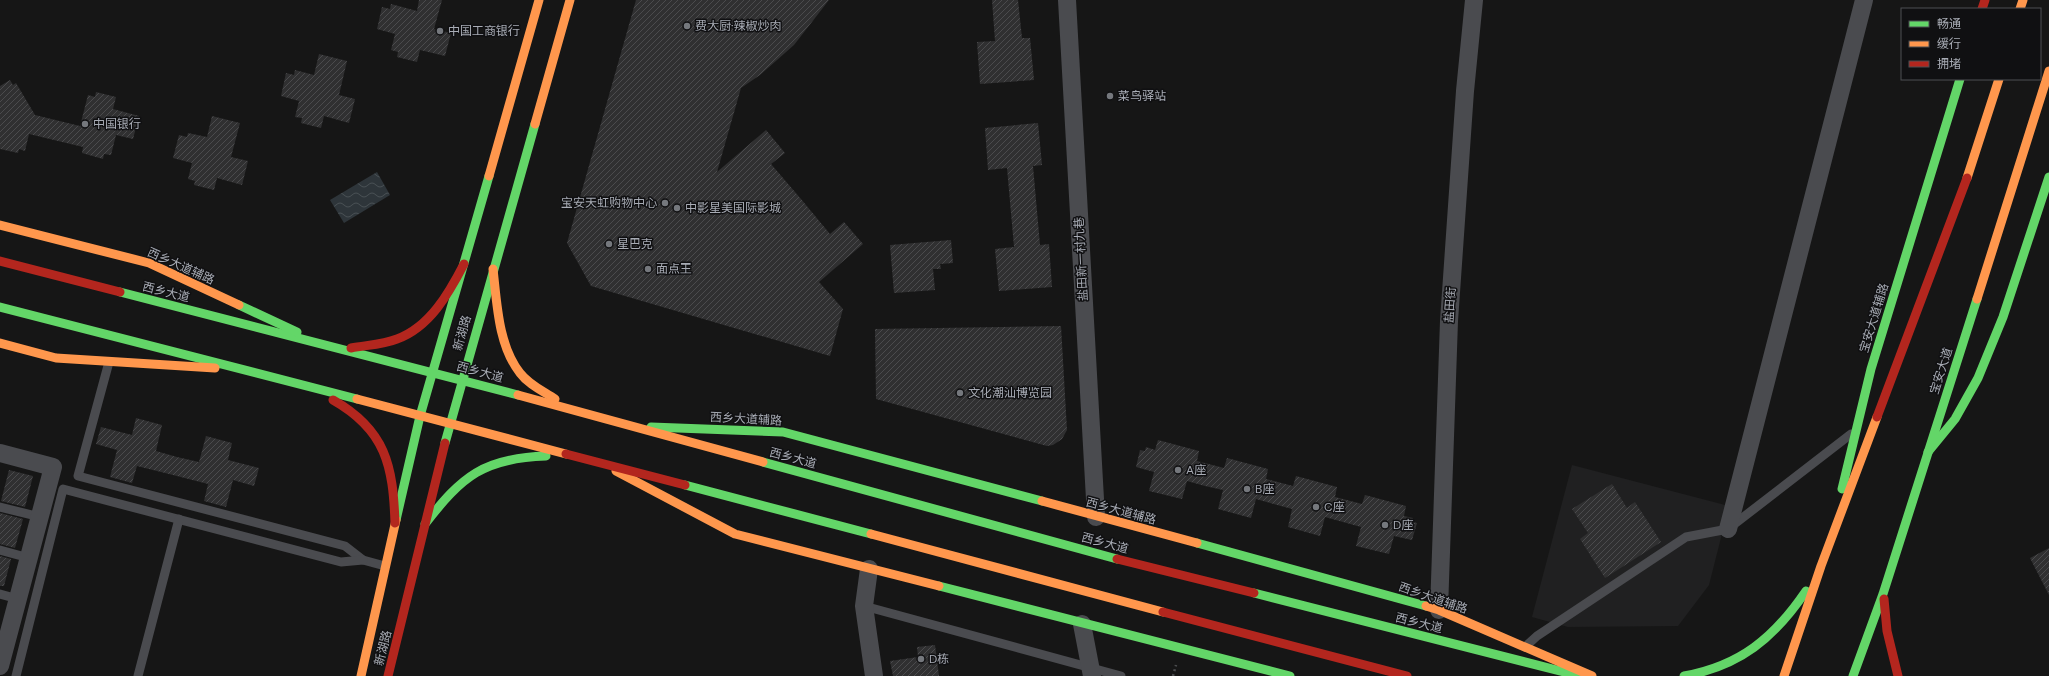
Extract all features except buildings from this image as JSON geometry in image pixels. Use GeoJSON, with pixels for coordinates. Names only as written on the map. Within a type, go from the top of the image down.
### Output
{"type":"FeatureCollection","features":[{"type":"Feature","properties":{"kind":"main road","name":"新湖路"},"geometry":{"type":"LineString","coordinates":[[360,676],[420,416],[539,0]]}},
{"type":"Feature","properties":{"kind":"main road","name":"新湖路"},"geometry":{"type":"LineString","coordinates":[[388,676],[461,380],[570,0]]}},
{"type":"Feature","properties":{"kind":"main road","name":"宝安大道"},"geometry":{"type":"LineString","coordinates":[[1853,676],[1883,594],[2049,71]]}},
{"type":"Feature","properties":{"kind":"main road","name":"宝安大道辅路"},"geometry":{"type":"LineString","coordinates":[[1821,566],[1858,429],[1871,369],[1960,80]]}},
{"type":"Feature","properties":{"kind":"main road"},"geometry":{"type":"LineString","coordinates":[[1784,676],[1821,566],[1976,155],[1999,80]]}},
{"type":"Feature","properties":{"kind":"main road"},"geometry":{"type":"LineString","coordinates":[[1928,453],[1955,419],[1978,378],[2002,316],[2049,177]]}},
{"type":"Feature","properties":{"kind":"main road","name":"西乡大道辅路"},"geometry":{"type":"LineString","coordinates":[[0,225],[148,263],[322,344]]}},
{"type":"Feature","properties":{"kind":"main road","name":"西乡大道"},"geometry":{"type":"LineString","coordinates":[[0,261],[432,372],[1110,557],[1580,676]]}},
{"type":"Feature","properties":{"kind":"main road"},"geometry":{"type":"LineString","coordinates":[[342,349],[398,338],[414,330],[437,308],[451,290],[464,264]]}},
{"type":"Feature","properties":{"kind":"main road"},"geometry":{"type":"LineString","coordinates":[[493,269],[501,332],[511,359],[530,383],[575,411]]}},
{"type":"Feature","properties":{"kind":"main road"},"geometry":{"type":"LineString","coordinates":[[0,307],[601,463],[1407,676]]}},
{"type":"Feature","properties":{"kind":"main road"},"geometry":{"type":"LineString","coordinates":[[0,343],[56,358],[242,369]]}},
{"type":"Feature","properties":{"kind":"main road"},"geometry":{"type":"LineString","coordinates":[[313,388],[355,413],[369,427],[379,442],[391,474],[395,523]]}},
{"type":"Feature","properties":{"kind":"main road","name":"西乡大道辅路"},"geometry":{"type":"LineString","coordinates":[[630,426],[783,432],[1440,610],[1592,676]]}},
{"type":"Feature","properties":{"kind":"main road"},"geometry":{"type":"LineString","coordinates":[[425,524],[455,487],[483,468],[503,459],[523,455],[572,456]]}},
{"type":"Feature","properties":{"kind":"main road"},"geometry":{"type":"LineString","coordinates":[[601,463],[735,534],[1290,676]]}},
{"type":"Feature","properties":{"kind":"main road"},"geometry":{"type":"LineString","coordinates":[[1684,676],[1720,668],[1760,645],[1796,607],[1821,566]]}},
{"type":"Feature","properties":{"kind":"main road"},"geometry":{"type":"LineString","coordinates":[[1883,594],[1887,631],[1898,676]]}},
{"type":"Feature","properties":{"kind":"street","name":"盐田新一村九巷"},"geometry":{"type":"LineString","coordinates":[[1067,0],[1096,517]]}},
{"type":"Feature","properties":{"kind":"street","name":"盐田街"},"geometry":{"type":"LineString","coordinates":[[1440,610],[1449,320],[1465,91],[1474,0]]}},
{"type":"Feature","properties":{"kind":"street"},"geometry":{"type":"LineString","coordinates":[[1728,529],[1864,0]]}},
{"type":"Feature","properties":{"kind":"street"},"geometry":{"type":"LineString","coordinates":[[0,453],[53,467],[18,599],[4,638],[0,666]]}},
{"type":"Feature","properties":{"kind":"street"},"geometry":{"type":"LineString","coordinates":[[869,569],[864,606],[874,676]]}},
{"type":"Feature","properties":{"kind":"street"},"geometry":{"type":"LineString","coordinates":[[1082,624],[1091,672]]}},
{"type":"Feature","properties":{"kind":"lane"},"geometry":{"type":"LineString","coordinates":[[109,361],[78,476],[345,546],[363,560]]}},
{"type":"Feature","properties":{"kind":"lane"},"geometry":{"type":"LineString","coordinates":[[1517,660],[1525,647],[1537,636],[1686,537],[1728,529],[1858,429]]}},
{"type":"Feature","properties":{"kind":"lane"},"geometry":{"type":"LineString","coordinates":[[16,676],[62,489],[341,562],[363,560],[386,566]]}},
{"type":"Feature","properties":{"kind":"lane"},"geometry":{"type":"LineString","coordinates":[[0,507],[40,517]]}},
{"type":"Feature","properties":{"kind":"lane"},"geometry":{"type":"LineString","coordinates":[[138,676],[180,519]]}},
{"type":"Feature","properties":{"kind":"lane"},"geometry":{"type":"LineString","coordinates":[[0,550],[29,558]]}},
{"type":"Feature","properties":{"kind":"lane"},"geometry":{"type":"LineString","coordinates":[[0,594],[18,599]]}},
{"type":"Feature","properties":{"kind":"lane"},"geometry":{"type":"LineString","coordinates":[[864,606],[1091,672],[1121,676]]}},
{"type":"Feature","properties":{"kind":"path"},"geometry":{"type":"LineString","coordinates":[[1173,676],[1176,664]]}},
{"type":"Feature","properties":{"kind":"shaded area"},"geometry":{"type":"Polygon","coordinates":[[[1572,465],[1729,506],[1709,585],[1678,626],[1568,627],[1532,617],[1572,465]]]}},
{"type":"Feature","properties":{"kind":"water"},"geometry":{"type":"Polygon","coordinates":[[[377,172],[390,195],[344,223],[330,200],[377,172]]]}},
{"type":"Feature","properties":{"kind":"traffic: fast"},"geometry":{"type":"LineString","coordinates":[[1842,489],[1871,369],[1960,80]]}},
{"type":"Feature","properties":{"kind":"traffic: fast"},"geometry":{"type":"LineString","coordinates":[[445,443],[535,124]]}},
{"type":"Feature","properties":{"kind":"traffic: fast"},"geometry":{"type":"LineString","coordinates":[[396,520],[420,416],[489,176]]}},
{"type":"Feature","properties":{"kind":"traffic: fast"},"geometry":{"type":"LineString","coordinates":[[1928,452],[1955,419],[1978,378],[2003,317],[2049,177]]}},
{"type":"Feature","properties":{"kind":"traffic: fast"},"geometry":{"type":"LineString","coordinates":[[120,292],[518,395]]}},
{"type":"Feature","properties":{"kind":"traffic: fast"},"geometry":{"type":"LineString","coordinates":[[1853,676],[1883,594],[1977,299]]}},
{"type":"Feature","properties":{"kind":"traffic: fast"},"geometry":{"type":"LineString","coordinates":[[239,305],[297,332]]}},
{"type":"Feature","properties":{"kind":"traffic: fast"},"geometry":{"type":"LineString","coordinates":[[0,307],[357,399]]}},
{"type":"Feature","properties":{"kind":"traffic: fast"},"geometry":{"type":"LineString","coordinates":[[651,427],[783,432],[1042,501]]}},
{"type":"Feature","properties":{"kind":"traffic: fast"},"geometry":{"type":"LineString","coordinates":[[425,524],[451,493],[476,473],[490,466],[506,461],[546,456]]}},
{"type":"Feature","properties":{"kind":"traffic: fast"},"geometry":{"type":"LineString","coordinates":[[763,462],[1117,559]]}},
{"type":"Feature","properties":{"kind":"traffic: fast"},"geometry":{"type":"LineString","coordinates":[[685,485],[871,534]]}},
{"type":"Feature","properties":{"kind":"traffic: fast"},"geometry":{"type":"LineString","coordinates":[[1197,543],[1426,606]]}},
{"type":"Feature","properties":{"kind":"traffic: fast"},"geometry":{"type":"LineString","coordinates":[[939,586],[1290,676]]}},
{"type":"Feature","properties":{"kind":"traffic: fast"},"geometry":{"type":"LineString","coordinates":[[1684,676],[1722,665],[1739,657],[1754,647],[1781,623],[1806,591]]}},
{"type":"Feature","properties":{"kind":"traffic: fast"},"geometry":{"type":"LineString","coordinates":[[1254,593],[1580,676]]}},
{"type":"Feature","properties":{"kind":"traffic: slow"},"geometry":{"type":"LineString","coordinates":[[489,176],[539,0]]}},
{"type":"Feature","properties":{"kind":"traffic: slow"},"geometry":{"type":"LineString","coordinates":[[535,124],[570,0]]}},
{"type":"Feature","properties":{"kind":"traffic: slow"},"geometry":{"type":"LineString","coordinates":[[2020,8],[2023,0]]}},
{"type":"Feature","properties":{"kind":"traffic: slow"},"geometry":{"type":"LineString","coordinates":[[1977,299],[2049,71]]}},
{"type":"Feature","properties":{"kind":"traffic: slow"},"geometry":{"type":"LineString","coordinates":[[1967,178],[1999,80]]}},
{"type":"Feature","properties":{"kind":"traffic: slow"},"geometry":{"type":"LineString","coordinates":[[0,225],[149,263],[239,305]]}},
{"type":"Feature","properties":{"kind":"traffic: slow"},"geometry":{"type":"LineString","coordinates":[[493,269],[500,323],[507,350],[520,373],[536,388],[555,399]]}},
{"type":"Feature","properties":{"kind":"traffic: slow"},"geometry":{"type":"LineString","coordinates":[[0,343],[56,358],[215,368]]}},
{"type":"Feature","properties":{"kind":"traffic: slow"},"geometry":{"type":"LineString","coordinates":[[518,395],[763,462]]}},
{"type":"Feature","properties":{"kind":"traffic: slow"},"geometry":{"type":"LineString","coordinates":[[357,399],[566,454]]}},
{"type":"Feature","properties":{"kind":"traffic: slow"},"geometry":{"type":"LineString","coordinates":[[1784,676],[1821,566],[1877,417]]}},
{"type":"Feature","properties":{"kind":"traffic: slow"},"geometry":{"type":"LineString","coordinates":[[616,471],[735,534],[939,586]]}},
{"type":"Feature","properties":{"kind":"traffic: slow"},"geometry":{"type":"LineString","coordinates":[[1042,501],[1197,543]]}},
{"type":"Feature","properties":{"kind":"traffic: slow"},"geometry":{"type":"LineString","coordinates":[[361,676],[396,520]]}},
{"type":"Feature","properties":{"kind":"traffic: slow"},"geometry":{"type":"LineString","coordinates":[[871,534],[1163,612]]}},
{"type":"Feature","properties":{"kind":"traffic: slow"},"geometry":{"type":"LineString","coordinates":[[1426,606],[1439,610],[1592,676]]}},
{"type":"Feature","properties":{"kind":"traffic: jam"},"geometry":{"type":"LineString","coordinates":[[1982,8],[1985,0]]}},
{"type":"Feature","properties":{"kind":"traffic: jam"},"geometry":{"type":"LineString","coordinates":[[1877,417],[1967,178]]}},
{"type":"Feature","properties":{"kind":"traffic: jam"},"geometry":{"type":"LineString","coordinates":[[0,261],[120,292]]}},
{"type":"Feature","properties":{"kind":"traffic: jam"},"geometry":{"type":"LineString","coordinates":[[351,348],[380,344],[409,334],[429,318],[437,308],[452,286],[464,264]]}},
{"type":"Feature","properties":{"kind":"traffic: jam"},"geometry":{"type":"LineString","coordinates":[[333,400],[365,424],[383,451],[392,484],[395,523]]}},
{"type":"Feature","properties":{"kind":"traffic: jam"},"geometry":{"type":"LineString","coordinates":[[388,676],[445,443]]}},
{"type":"Feature","properties":{"kind":"traffic: jam"},"geometry":{"type":"LineString","coordinates":[[566,454],[685,485]]}},
{"type":"Feature","properties":{"kind":"traffic: jam"},"geometry":{"type":"LineString","coordinates":[[1117,559],[1254,593]]}},
{"type":"Feature","properties":{"kind":"traffic: jam"},"geometry":{"type":"LineString","coordinates":[[1884,599],[1887,631],[1898,676]]}},
{"type":"Feature","properties":{"kind":"traffic: jam"},"geometry":{"type":"LineString","coordinates":[[1163,612],[1407,676]]}},
{"type":"Feature","properties":{"kind":"place","name":"费大厨·辣椒炒肉"},"geometry":{"type":"Point","coordinates":[687,26]}},
{"type":"Feature","properties":{"kind":"place","name":"中国工商银行"},"geometry":{"type":"Point","coordinates":[440,31]}},
{"type":"Feature","properties":{"kind":"place","name":"菜鸟驿站"},"geometry":{"type":"Point","coordinates":[1110,96]}},
{"type":"Feature","properties":{"kind":"place","name":"中国银行"},"geometry":{"type":"Point","coordinates":[85,124]}},
{"type":"Feature","properties":{"kind":"place","name":"宝安天虹购物中心"},"geometry":{"type":"Point","coordinates":[665,203]}},
{"type":"Feature","properties":{"kind":"place","name":"中影星美国际影城"},"geometry":{"type":"Point","coordinates":[677,208]}},
{"type":"Feature","properties":{"kind":"place","name":"星巴克"},"geometry":{"type":"Point","coordinates":[609,244]}},
{"type":"Feature","properties":{"kind":"place","name":"面点王"},"geometry":{"type":"Point","coordinates":[648,269]}},
{"type":"Feature","properties":{"kind":"place","name":"文化潮汕博览园"},"geometry":{"type":"Point","coordinates":[960,393]}},
{"type":"Feature","properties":{"kind":"place","name":"A座"},"geometry":{"type":"Point","coordinates":[1178,470]}},
{"type":"Feature","properties":{"kind":"place","name":"B座"},"geometry":{"type":"Point","coordinates":[1247,489]}},
{"type":"Feature","properties":{"kind":"place","name":"C座"},"geometry":{"type":"Point","coordinates":[1316,507]}},
{"type":"Feature","properties":{"kind":"place","name":"D座"},"geometry":{"type":"Point","coordinates":[1385,525]}},
{"type":"Feature","properties":{"kind":"place","name":"D栋"},"geometry":{"type":"Point","coordinates":[921,659]}}]}
